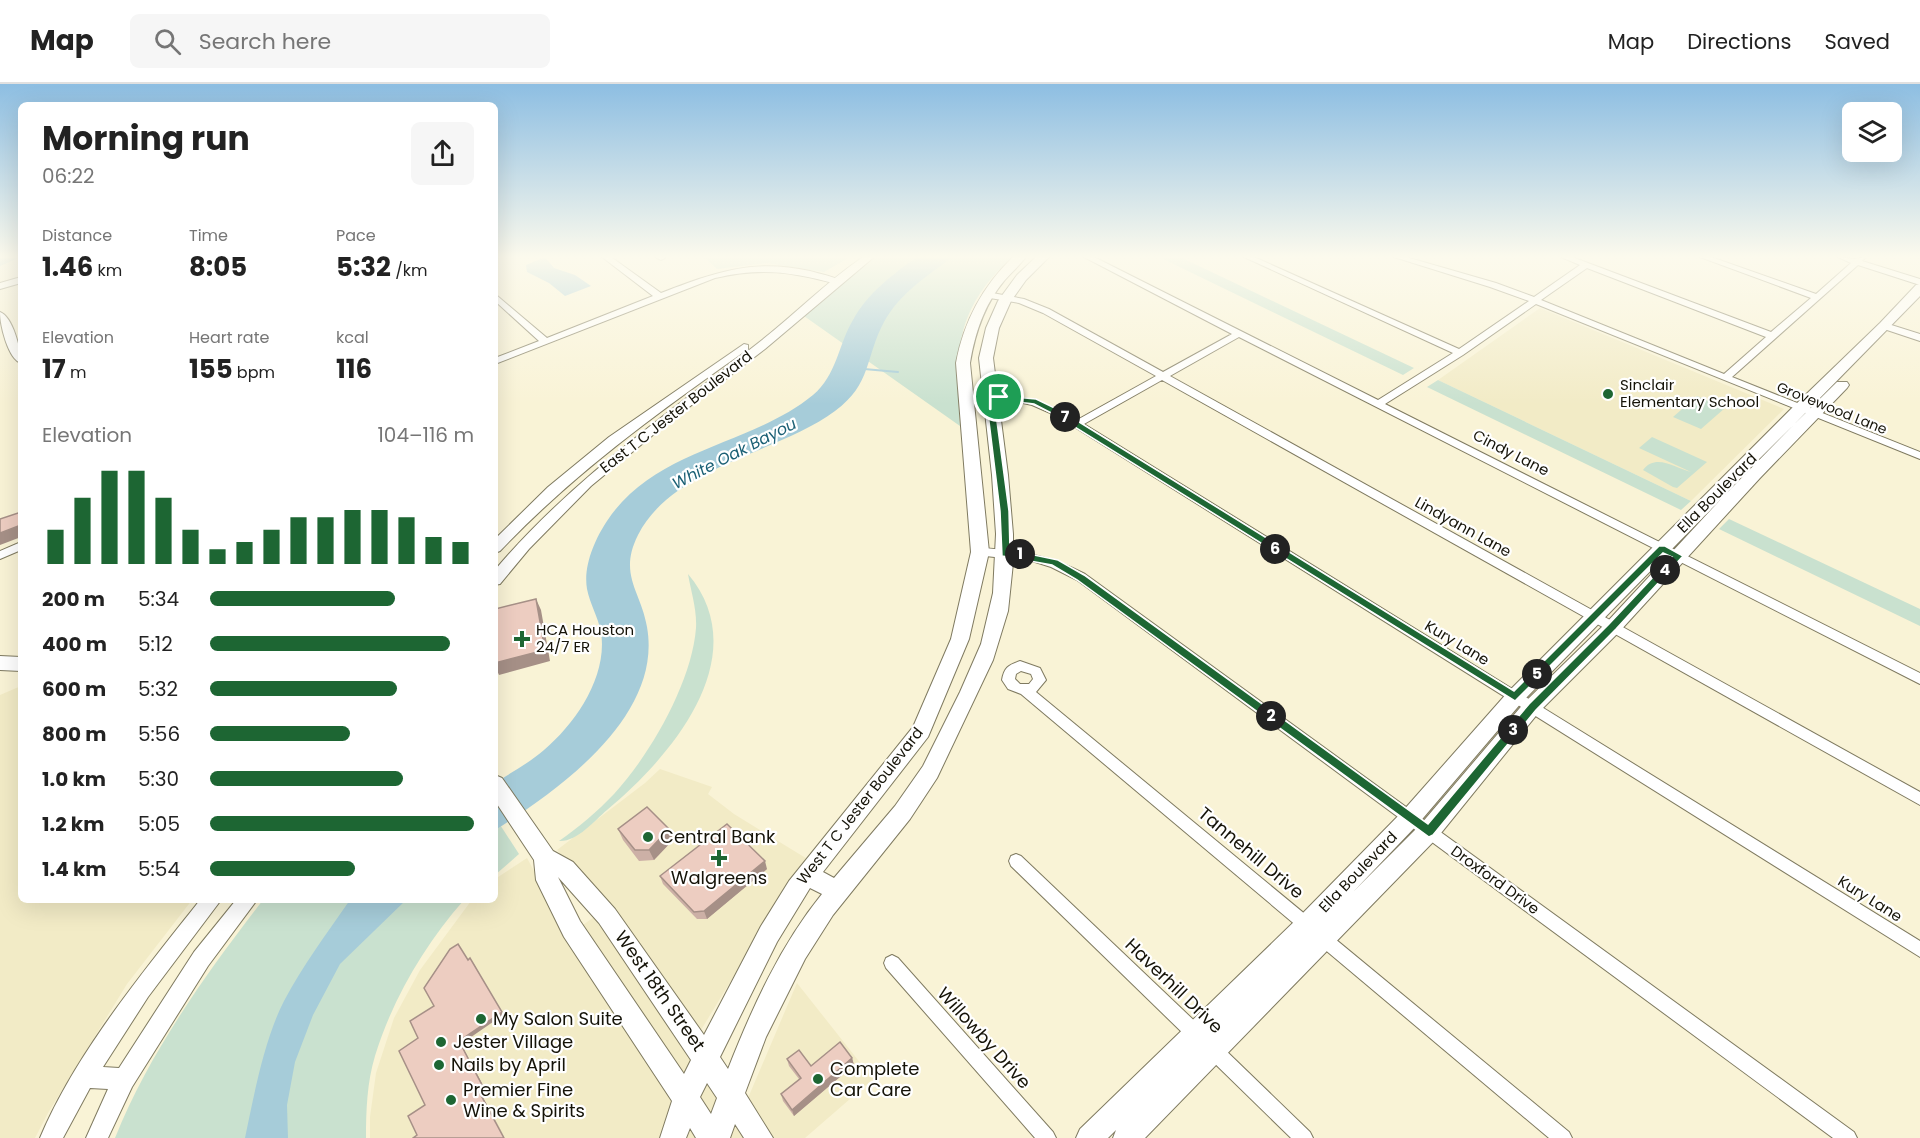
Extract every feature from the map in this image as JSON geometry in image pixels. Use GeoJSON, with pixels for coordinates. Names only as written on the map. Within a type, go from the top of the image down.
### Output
{"type":"FeatureCollection","features":[{"type":"Feature","properties":{"kind":"main road","name":"West T C Jester Boulevard"},"geometry":{"type":"LineString","coordinates":[[673,1138],[686,1097],[769,934],[806,875],[921,731],[960,639],[980,552],[963,363],[966,337],[981,306]]}},
{"type":"Feature","properties":{"kind":"main road","name":"West T C Jester Boulevard"},"geometry":{"type":"LineString","coordinates":[[717,1138],[730,1095],[788,967],[812,927],[838,891],[929,773],[982,668],[995,631],[1002,593],[1005,511],[986,358],[988,342],[1001,306]]}},
{"type":"Feature","properties":{"kind":"main road","name":"Ella Boulevard"},"geometry":{"type":"LineString","coordinates":[[1891,328],[1907,306]]}},
{"type":"Feature","properties":{"kind":"main road","name":"Ella Boulevard"},"geometry":{"type":"LineString","coordinates":[[1089,1138],[1195,1034],[1429,831],[1524,702],[1593,616],[1670,552],[1806,412],[1891,328],[1919,306]]}},
{"type":"Feature","properties":{"kind":"main road","name":"Ella Boulevard"},"geometry":{"type":"LineString","coordinates":[[1126,1138],[1212,1050],[1410,818],[1524,702],[1613,627],[1670,552]]}},
{"type":"Feature","properties":{"kind":"main road"},"geometry":{"type":"LineString","coordinates":[[0,663],[18,664]]}},
{"type":"Feature","properties":{"kind":"main road"},"geometry":{"type":"LineString","coordinates":[[940,689],[966,700]]}},
{"type":"Feature","properties":{"kind":"main road","name":"West 18th Street"},"geometry":{"type":"LineString","coordinates":[[498,788],[545,858],[547,880],[572,929],[712,1138]]}},
{"type":"Feature","properties":{"kind":"main road","name":"West 18th Street"},"geometry":{"type":"LineString","coordinates":[[545,858],[565,869],[608,916],[760,1138]]}},
{"type":"Feature","properties":{"kind":"main road"},"geometry":{"type":"LineString","coordinates":[[806,875],[838,891]]}},
{"type":"Feature","properties":{"kind":"street"},"geometry":{"type":"LineString","coordinates":[[505,306],[545,341]]}},
{"type":"Feature","properties":{"kind":"street"},"geometry":{"type":"LineString","coordinates":[[498,360],[632,306]]}},
{"type":"Feature","properties":{"kind":"street","name":"East T C Jester Boulevard"},"geometry":{"type":"LineString","coordinates":[[498,577],[547,520],[599,471],[799,306]]}},
{"type":"Feature","properties":{"kind":"street","name":"Lindyann Lane"},"geometry":{"type":"LineString","coordinates":[[1036,306],[1920,799]]}},
{"type":"Feature","properties":{"kind":"street","name":"Cindy Lane"},"geometry":{"type":"LineString","coordinates":[[1184,306],[1920,679]]}},
{"type":"Feature","properties":{"kind":"street"},"geometry":{"type":"LineString","coordinates":[[1357,306],[1460,353]]}},
{"type":"Feature","properties":{"kind":"street"},"geometry":{"type":"LineString","coordinates":[[1378,404],[1460,353],[1528,306]]}},
{"type":"Feature","properties":{"kind":"street","name":"Grovewood Lane"},"geometry":{"type":"LineString","coordinates":[[1549,306],[1806,412],[1920,456]]}},
{"type":"Feature","properties":{"kind":"street"},"geometry":{"type":"LineString","coordinates":[[1694,306],[1773,336]]}},
{"type":"Feature","properties":{"kind":"street"},"geometry":{"type":"LineString","coordinates":[[1725,378],[1807,306]]}},
{"type":"Feature","properties":{"kind":"street"},"geometry":{"type":"LineString","coordinates":[[0,315],[18,354]]}},
{"type":"Feature","properties":{"kind":"street"},"geometry":{"type":"LineString","coordinates":[[1891,328],[1920,338]]}},
{"type":"Feature","properties":{"kind":"street"},"geometry":{"type":"LineString","coordinates":[[1077,424],[1238,334]]}},
{"type":"Feature","properties":{"kind":"street","name":"East T C Jester Boulevard"},"geometry":{"type":"LineString","coordinates":[[498,545],[531,509],[579,465],[631,424],[748,350]]}},
{"type":"Feature","properties":{"kind":"street","name":"Kury Lane"},"geometry":{"type":"LineString","coordinates":[[965,398],[1016,398],[1036,402],[1077,424],[1920,950]]}},
{"type":"Feature","properties":{"kind":"street"},"geometry":{"type":"LineString","coordinates":[[631,424],[648,431]]}},
{"type":"Feature","properties":{"kind":"street"},"geometry":{"type":"LineString","coordinates":[[531,509],[547,520]]}},
{"type":"Feature","properties":{"kind":"street"},"geometry":{"type":"LineString","coordinates":[[0,555],[18,547]]}},
{"type":"Feature","properties":{"kind":"street","name":"Droxford Drive"},"geometry":{"type":"LineString","coordinates":[[980,552],[1017,554],[1055,562],[1081,578],[1848,1138]]}},
{"type":"Feature","properties":{"kind":"street","name":"Tannehill Drive"},"geometry":{"type":"LineString","coordinates":[[1025,690],[1563,1138]]}},
{"type":"Feature","properties":{"kind":"street","name":"Haverhill Drive"},"geometry":{"type":"LineString","coordinates":[[1016,861],[1304,1138]]}},
{"type":"Feature","properties":{"kind":"street"},"geometry":{"type":"LineString","coordinates":[[51,1138],[84,1077],[141,990],[210,903]]}},
{"type":"Feature","properties":{"kind":"street"},"geometry":{"type":"LineString","coordinates":[[97,1138],[124,1079],[201,959],[246,903]]}},
{"type":"Feature","properties":{"kind":"street","name":"Willowby Drive"},"geometry":{"type":"LineString","coordinates":[[892,963],[1047,1138]]}},
{"type":"Feature","properties":{"kind":"street"},"geometry":{"type":"LineString","coordinates":[[84,1077],[124,1079]]}},
{"type":"Feature","properties":{"kind":"shaded area","name":"Sinclair Elementary School"},"geometry":{"type":"Polygon","coordinates":[[[1540,308],[1784,409],[1691,501],[1438,380],[1540,308]]]}},
{"type":"Feature","properties":{"kind":"shaded area"},"geometry":{"type":"Polygon","coordinates":[[[18,687],[18,903],[190,903],[127,984],[35,1138],[0,1138],[0,695],[18,687]]]}},
{"type":"Feature","properties":{"kind":"shaded area"},"geometry":{"type":"Polygon","coordinates":[[[660,769],[712,787],[708,794],[734,814],[809,860],[786,890],[701,1030],[745,1095],[748,1098],[797,983],[873,1079],[805,1138],[370,1138],[370,1117],[376,1073],[394,1018],[420,970],[470,903],[498,903],[498,877],[527,858],[569,935],[608,907],[557,850],[660,769]]]}},
{"type":"Feature","properties":{"kind":"green space"},"geometry":{"type":"Polygon","coordinates":[[[815,306],[974,306],[962,334],[959,354],[960,426],[804,316],[815,306]]]}},
{"type":"Feature","properties":{"kind":"green space"},"geometry":{"type":"Polygon","coordinates":[[[1261,306],[1284,306],[1414,368],[1403,375],[1261,306]]]}},
{"type":"Feature","properties":{"kind":"green space"},"geometry":{"type":"Polygon","coordinates":[[[1438,380],[1691,501],[1681,510],[1427,387],[1438,380]]]}},
{"type":"Feature","properties":{"kind":"green space"},"geometry":{"type":"Polygon","coordinates":[[[1697,396],[1725,408],[1701,429],[1673,417],[1697,396]]]}},
{"type":"Feature","properties":{"kind":"green space"},"geometry":{"type":"Polygon","coordinates":[[[1652,437],[1707,462],[1677,488],[1673,487],[1643,470],[1648,465],[1660,462],[1691,472],[1639,448],[1652,437]]]}},
{"type":"Feature","properties":{"kind":"green space"},"geometry":{"type":"Polygon","coordinates":[[[1729,519],[1920,609],[1920,626],[1719,529],[1729,519]]]}},
{"type":"Feature","properties":{"kind":"green space"},"geometry":{"type":"Polygon","coordinates":[[[688,574],[707,606],[713,638],[710,671],[697,703],[679,734],[632,788],[579,835],[559,841],[588,819],[628,778],[667,717],[687,671],[693,649],[696,621],[688,574]]]}},
{"type":"Feature","properties":{"kind":"green space"},"geometry":{"type":"Polygon","coordinates":[[[498,822],[519,854],[498,872],[498,822]]]}},
{"type":"Feature","properties":{"kind":"green space"},"geometry":{"type":"Polygon","coordinates":[[[261,903],[462,903],[423,954],[400,994],[382,1035],[370,1076],[366,1138],[115,1138],[162,1044],[221,956],[261,903]]]}},
{"type":"Feature","properties":{"kind":"water","name":"White Oak Bayou"},"geometry":{"type":"Polygon","coordinates":[[[863,306],[895,306],[878,335],[862,380],[847,401],[811,426],[700,477],[675,493],[654,512],[638,535],[630,561],[630,572],[647,627],[648,660],[639,691],[623,720],[601,747],[548,794],[498,828],[498,781],[532,759],[556,739],[578,712],[594,682],[600,665],[601,632],[586,580],[588,562],[594,544],[607,521],[627,497],[651,478],[677,462],[761,426],[788,412],[813,395],[832,369],[848,330],[863,306]]]}},
{"type":"Feature","properties":{"kind":"water"},"geometry":{"type":"Polygon","coordinates":[[[348,903],[403,903],[340,964],[313,1015],[295,1062],[287,1105],[288,1138],[245,1138],[260,1068],[277,1016],[316,949],[348,903]]]}},
{"type":"Feature","properties":{"kind":"building"},"geometry":{"type":"Polygon","coordinates":[[[18,513],[18,526],[0,533],[0,519],[18,513]]]}},
{"type":"Feature","properties":{"kind":"building","name":"HCA Houston 24/7 ER"},"geometry":{"type":"Polygon","coordinates":[[[536,599],[545,650],[498,662],[498,608],[536,599]]]}},
{"type":"Feature","properties":{"kind":"building"},"geometry":{"type":"Polygon","coordinates":[[[647,807],[669,829],[649,850],[635,850],[618,829],[647,807]]]}},
{"type":"Feature","properties":{"kind":"building","name":"Walgreens"},"geometry":{"type":"Polygon","coordinates":[[[727,824],[765,861],[704,911],[694,912],[660,876],[727,824]]]}},
{"type":"Feature","properties":{"kind":"building","name":"Jester Village"},"geometry":{"type":"Polygon","coordinates":[[[458,944],[468,960],[470,958],[502,1012],[459,1041],[482,1085],[477,1088],[504,1138],[413,1138],[417,1135],[408,1116],[425,1105],[399,1051],[418,1038],[410,1021],[434,1006],[424,988],[450,949],[458,944]]]}},
{"type":"Feature","properties":{"kind":"building","name":"Complete Car Care"},"geometry":{"type":"Polygon","coordinates":[[[840,1042],[852,1058],[792,1110],[781,1094],[801,1078],[787,1059],[799,1050],[811,1066],[840,1042]]]}},
{"type":"Feature","properties":{"kind":"waterway"},"geometry":{"type":"LineString","coordinates":[[864,369],[898,372]]}},
{"type":"Feature","properties":{"kind":"place","name":"Sinclair Elementary School"},"geometry":{"type":"Point","coordinates":[1608,394]}},
{"type":"Feature","properties":{"kind":"place","name":"HCA Houston 24/7 ER"},"geometry":{"type":"Point","coordinates":[522,639]}},
{"type":"Feature","properties":{"kind":"place","name":"Central Bank"},"geometry":{"type":"Point","coordinates":[648,837]}},
{"type":"Feature","properties":{"kind":"place","name":"Walgreens"},"geometry":{"type":"Point","coordinates":[719,858]}},
{"type":"Feature","properties":{"kind":"place","name":"My Salon Suite"},"geometry":{"type":"Point","coordinates":[481,1019]}},
{"type":"Feature","properties":{"kind":"place","name":"Jester Village"},"geometry":{"type":"Point","coordinates":[441,1042]}},
{"type":"Feature","properties":{"kind":"place","name":"Nails by April"},"geometry":{"type":"Point","coordinates":[439,1065]}},
{"type":"Feature","properties":{"kind":"place","name":"Complete Car Care"},"geometry":{"type":"Point","coordinates":[818,1079]}},
{"type":"Feature","properties":{"kind":"place","name":"Premier Fine Wine & Spirits"},"geometry":{"type":"Point","coordinates":[451,1100]}},
{"type":"Feature","properties":{"kind":"route"},"geometry":{"type":"LineString","coordinates":[[990,397],[999,397],[1036,402],[1060,414],[1515,697],[1662,548],[1678,556],[1613,627],[1532,707],[1429,831],[1081,578],[1055,562],[1005,553],[1005,511],[990,397]]}}]}
